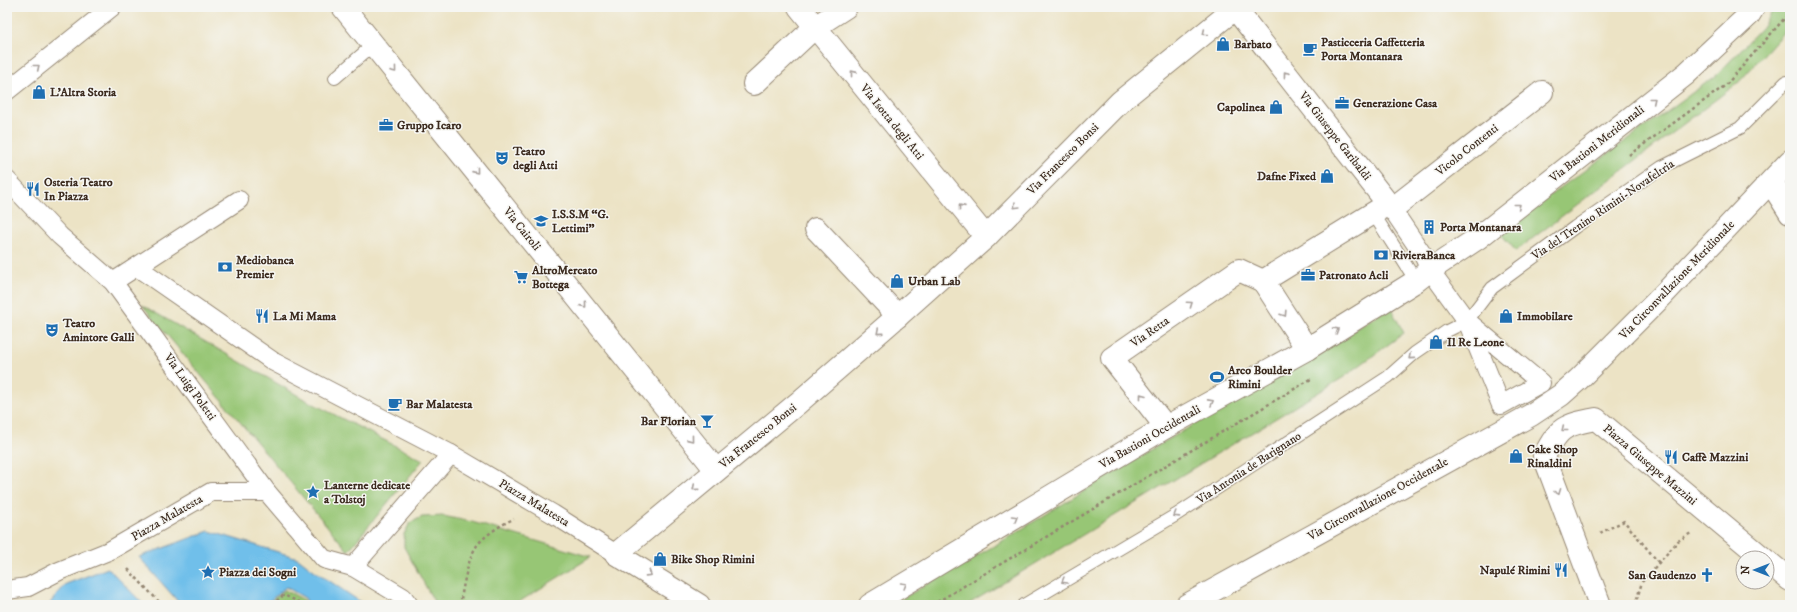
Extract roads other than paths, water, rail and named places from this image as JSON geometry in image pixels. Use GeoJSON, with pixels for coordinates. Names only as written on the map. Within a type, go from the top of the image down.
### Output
{"type":"FeatureCollection","features":[{"type":"Feature","properties":{"kind":"street"},"geometry":{"type":"LineString","coordinates":[[7,91],[112,7]]}},
{"type":"Feature","properties":{"kind":"street","name":"Via Cairoli"},"geometry":{"type":"LineString","coordinates":[[344,7],[716,470]]}},
{"type":"Feature","properties":{"kind":"street","name":"Via Isotta degli Atti"},"geometry":{"type":"LineString","coordinates":[[799,7],[986,237]]}},
{"type":"Feature","properties":{"kind":"street"},"geometry":{"type":"LineString","coordinates":[[754,84],[815,27],[846,7]]}},
{"type":"Feature","properties":{"kind":"street","name":"Via Bastioni Meridionali"},"geometry":{"type":"LineString","coordinates":[[1423,276],[1478,238],[1686,74],[1749,15],[1754,7]]}},
{"type":"Feature","properties":{"kind":"street","name":"Via Giuseppe Garibaldi"},"geometry":{"type":"LineString","coordinates":[[1235,8],[1384,208],[1423,255],[1423,276]]}},
{"type":"Feature","properties":{"kind":"street","name":"Via Francesco Bonsi"},"geometry":{"type":"LineString","coordinates":[[616,554],[798,403],[898,316],[986,237],[1121,101],[1235,8]]}},
{"type":"Feature","properties":{"kind":"street","name":"Vicolo Contenti"},"geometry":{"type":"LineString","coordinates":[[1384,208],[1542,92]]}},
{"type":"Feature","properties":{"kind":"street","name":"Via Circonvallazione Meridionale"},"geometry":{"type":"LineString","coordinates":[[1561,395],[1579,380],[1773,181],[1790,161]]}},
{"type":"Feature","properties":{"kind":"street","name":"Via Luigi Poletti"},"geometry":{"type":"LineString","coordinates":[[7,180],[60,236],[113,282],[268,492]]}},
{"type":"Feature","properties":{"kind":"street"},"geometry":{"type":"LineString","coordinates":[[1773,181],[1778,194],[1790,213]]}},
{"type":"Feature","properties":{"kind":"street"},"geometry":{"type":"LineString","coordinates":[[113,282],[239,200]]}},
{"type":"Feature","properties":{"kind":"street"},"geometry":{"type":"LineString","coordinates":[[1307,349],[1263,281],[1384,208]]}},
{"type":"Feature","properties":{"kind":"street"},"geometry":{"type":"LineString","coordinates":[[816,229],[898,316]]}},
{"type":"Feature","properties":{"kind":"street","name":"Piazza Malatesta"},"geometry":{"type":"LineString","coordinates":[[137,267],[274,362],[451,454],[553,514],[616,554]]}},
{"type":"Feature","properties":{"kind":"street","name":"Via Retta"},"geometry":{"type":"LineString","coordinates":[[1166,427],[1112,358],[1239,270],[1263,281]]}},
{"type":"Feature","properties":{"kind":"street"},"geometry":{"type":"LineString","coordinates":[[1423,276],[1467,321],[1541,383],[1501,405],[1467,321]]}},
{"type":"Feature","properties":{"kind":"street","name":"Via Bastioni Occidentali"},"geometry":{"type":"LineString","coordinates":[[870,605],[1166,427],[1307,349],[1423,276]]}},
{"type":"Feature","properties":{"kind":"street","name":"Via Circonvallazione Occidentale"},"geometry":{"type":"LineString","coordinates":[[1193,604],[1531,414],[1561,395]]}},
{"type":"Feature","properties":{"kind":"street","name":"Piazza Giuseppe Mazzini"},"geometry":{"type":"LineString","coordinates":[[1599,603],[1544,456],[1554,437],[1571,424],[1596,420],[1753,550]]}},
{"type":"Feature","properties":{"kind":"street"},"geometry":{"type":"LineString","coordinates":[[353,567],[451,454]]}},
{"type":"Feature","properties":{"kind":"street","name":"Piazza Malatesta"},"geometry":{"type":"LineString","coordinates":[[7,590],[28,587],[59,571],[111,550],[211,492],[268,492]]}},
{"type":"Feature","properties":{"kind":"street"},"geometry":{"type":"LineString","coordinates":[[268,492],[324,559],[353,567],[404,596],[409,605]]}},
{"type":"Feature","properties":{"kind":"street"},"geometry":{"type":"LineString","coordinates":[[616,554],[699,605]]}},
{"type":"Feature","properties":{"kind":"street"},"geometry":{"type":"LineString","coordinates":[[1775,568],[1790,580]]}},
{"type":"Feature","properties":{"kind":"lane"},"geometry":{"type":"LineString","coordinates":[[335,78],[374,44]]}},
{"type":"Feature","properties":{"kind":"lane","name":"Via del Trenino Rimini-Novafeltria"},"geometry":{"type":"LineString","coordinates":[[1467,321],[1492,288],[1575,227],[1662,167],[1740,128],[1786,82]]}},
{"type":"Feature","properties":{"kind":"lane","name":"Via Antonia de Barignano"},"geometry":{"type":"LineString","coordinates":[[1024,605],[1235,478],[1388,377],[1415,353],[1447,331],[1467,321]]}},
{"type":"Feature","properties":{"kind":"water","name":"Piazza dei Sogni"},"geometry":{"type":"Polygon","coordinates":[[[209,531],[298,558],[365,605],[309,605],[305,598],[286,587],[265,605],[181,605],[139,557],[209,531]]]}},
{"type":"Feature","properties":{"kind":"water"},"geometry":{"type":"Polygon","coordinates":[[[108,568],[144,605],[51,605],[50,603],[66,584],[108,568]]]}},
{"type":"Feature","properties":{"kind":"place","name":"Barbato"},"geometry":{"type":"Point","coordinates":[1223,44]}},
{"type":"Feature","properties":{"kind":"place","name":"Pasticceria Caffetteria Porta Montanara"},"geometry":{"type":"Point","coordinates":[1310,49]}},
{"type":"Feature","properties":{"kind":"place","name":"L'Altra Storia"},"geometry":{"type":"Point","coordinates":[39,92]}},
{"type":"Feature","properties":{"kind":"place","name":"Generazione Casa"},"geometry":{"type":"Point","coordinates":[1342,103]}},
{"type":"Feature","properties":{"kind":"place","name":"Capolinea"},"geometry":{"type":"Point","coordinates":[1276,107]}},
{"type":"Feature","properties":{"kind":"place","name":"Gruppo Icaro"},"geometry":{"type":"Point","coordinates":[386,125]}},
{"type":"Feature","properties":{"kind":"place","name":"Teatro degli Atti"},"geometry":{"type":"Point","coordinates":[502,158]}},
{"type":"Feature","properties":{"kind":"place","name":"Dafne Fixed"},"geometry":{"type":"Point","coordinates":[1327,176]}},
{"type":"Feature","properties":{"kind":"place","name":"Osteria Teatro In Piazza"},"geometry":{"type":"Point","coordinates":[33,189]}},
{"type":"Feature","properties":{"kind":"place","name":"I.S.S.M “G. Lettimi”"},"geometry":{"type":"Point","coordinates":[541,221]}},
{"type":"Feature","properties":{"kind":"place","name":"Porta Montanara"},"geometry":{"type":"Point","coordinates":[1429,227]}},
{"type":"Feature","properties":{"kind":"place","name":"RivieraBanca"},"geometry":{"type":"Point","coordinates":[1381,255]}},
{"type":"Feature","properties":{"kind":"place","name":"Mediobanca Premier"},"geometry":{"type":"Point","coordinates":[225,267]}},
{"type":"Feature","properties":{"kind":"place","name":"Patronato Acli"},"geometry":{"type":"Point","coordinates":[1308,275]}},
{"type":"Feature","properties":{"kind":"place","name":"AltroMercato Bottega"},"geometry":{"type":"Point","coordinates":[521,277]}},
{"type":"Feature","properties":{"kind":"place","name":"Urban Lab"},"geometry":{"type":"Point","coordinates":[897,281]}},
{"type":"Feature","properties":{"kind":"place","name":"La Mi Mama"},"geometry":{"type":"Point","coordinates":[262,316]}},
{"type":"Feature","properties":{"kind":"place","name":"Immobilare"},"geometry":{"type":"Point","coordinates":[1506,316]}},
{"type":"Feature","properties":{"kind":"place","name":"Teatro Amintore Galli"},"geometry":{"type":"Point","coordinates":[52,330]}},
{"type":"Feature","properties":{"kind":"place","name":"Il Re Leone"},"geometry":{"type":"Point","coordinates":[1436,342]}},
{"type":"Feature","properties":{"kind":"place","name":"Arco Boulder Rimini"},"geometry":{"type":"Point","coordinates":[1217,377]}},
{"type":"Feature","properties":{"kind":"place","name":"Bar Malatesta"},"geometry":{"type":"Point","coordinates":[395,404]}},
{"type":"Feature","properties":{"kind":"place","name":"Bar Florian"},"geometry":{"type":"Point","coordinates":[707,421]}},
{"type":"Feature","properties":{"kind":"place","name":"Cake Shop Rinaldini"},"geometry":{"type":"Point","coordinates":[1516,456]}},
{"type":"Feature","properties":{"kind":"place","name":"Caffè Mazzini"},"geometry":{"type":"Point","coordinates":[1671,457]}},
{"type":"Feature","properties":{"kind":"place","name":"Lanterne dedicate a Tolstoj"},"geometry":{"type":"Point","coordinates":[313,492]}},
{"type":"Feature","properties":{"kind":"place","name":"Bike Shop Rimini"},"geometry":{"type":"Point","coordinates":[660,559]}},
{"type":"Feature","properties":{"kind":"place","name":"Napulé Rimini"},"geometry":{"type":"Point","coordinates":[1561,570]}},
{"type":"Feature","properties":{"kind":"place","name":"Piazza dei Sogni"},"geometry":{"type":"Point","coordinates":[208,572]}},
{"type":"Feature","properties":{"kind":"place","name":"San Gaudenzo"},"geometry":{"type":"Point","coordinates":[1707,575]}}]}
